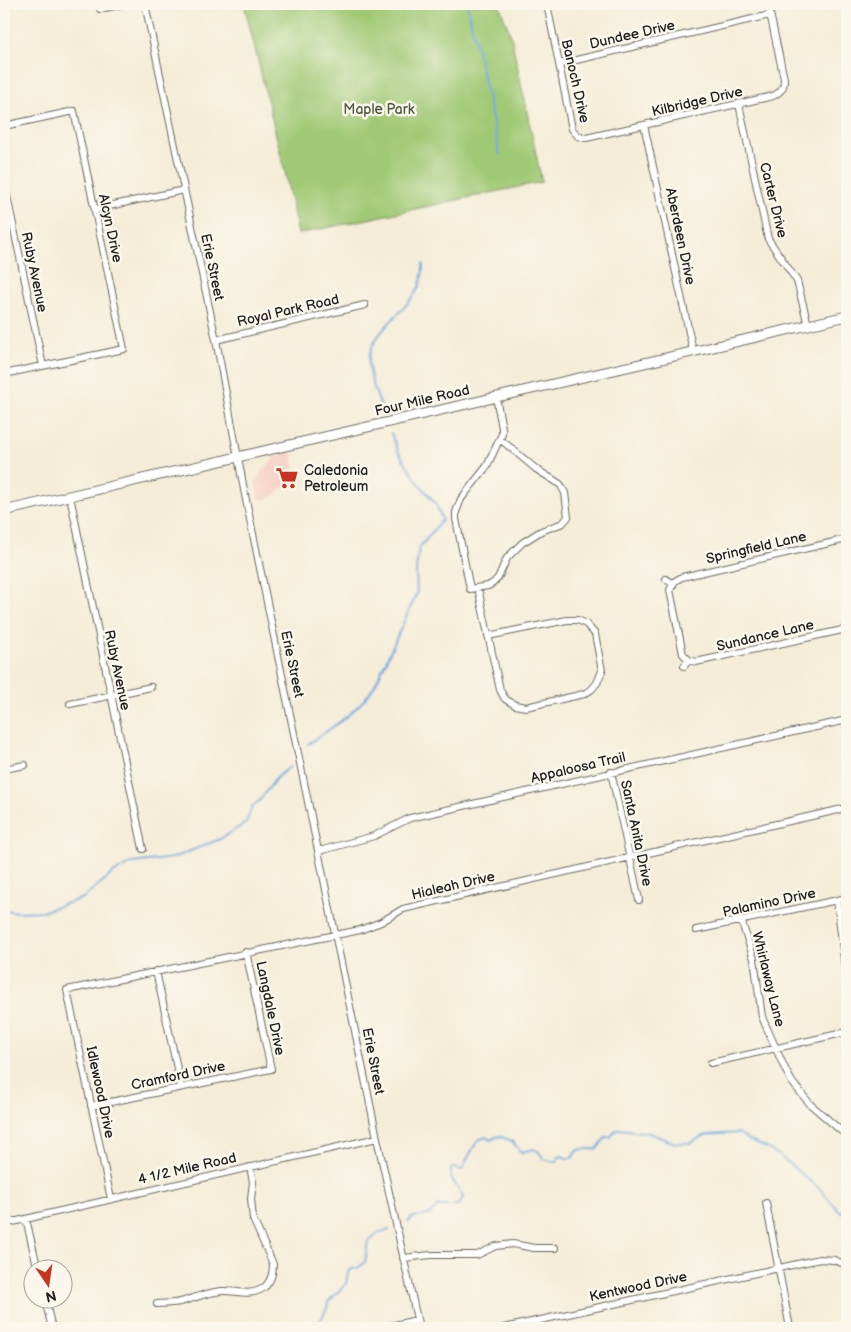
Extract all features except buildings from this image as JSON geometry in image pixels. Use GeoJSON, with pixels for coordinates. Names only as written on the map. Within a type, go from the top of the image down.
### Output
{"type":"FeatureCollection","features":[{"type":"Feature","properties":{"kind":"main road","name":"Four Mile Road"},"geometry":{"type":"LineString","coordinates":[[4,511],[847,316]]}},
{"type":"Feature","properties":{"kind":"street"},"geometry":{"type":"LineString","coordinates":[[100,9],[124,4]]}},
{"type":"Feature","properties":{"kind":"street","name":"Erie Street"},"geometry":{"type":"LineString","coordinates":[[145,4],[216,340],[376,1138],[419,1328]]}},
{"type":"Feature","properties":{"kind":"street","name":"Banoch Drive"},"geometry":{"type":"LineString","coordinates":[[547,4],[572,127],[575,133],[581,137],[604,135]]}},
{"type":"Feature","properties":{"kind":"street"},"geometry":{"type":"LineString","coordinates":[[768,4],[770,15]]}},
{"type":"Feature","properties":{"kind":"street","name":"Dundee Drive"},"geometry":{"type":"LineString","coordinates":[[558,64],[770,15]]}},
{"type":"Feature","properties":{"kind":"street","name":"Kilbridge Drive"},"geometry":{"type":"LineString","coordinates":[[604,135],[773,96],[779,93],[783,87],[784,79],[770,15]]}},
{"type":"Feature","properties":{"kind":"street","name":"Carter Drive"},"geometry":{"type":"LineString","coordinates":[[738,104],[768,239],[797,281],[808,325]]}},
{"type":"Feature","properties":{"kind":"street","name":"Alcyn Drive"},"geometry":{"type":"LineString","coordinates":[[4,126],[74,111],[124,349],[43,366]]}},
{"type":"Feature","properties":{"kind":"street","name":"Aberdeen Drive"},"geometry":{"type":"LineString","coordinates":[[644,125],[693,352]]}},
{"type":"Feature","properties":{"kind":"street","name":"Ruby Avenue"},"geometry":{"type":"LineString","coordinates":[[4,182],[43,366]]}},
{"type":"Feature","properties":{"kind":"street"},"geometry":{"type":"LineString","coordinates":[[95,209],[184,190]]}},
{"type":"Feature","properties":{"kind":"street","name":"Royal Park Road"},"geometry":{"type":"LineString","coordinates":[[216,340],[365,306]]}},
{"type":"Feature","properties":{"kind":"street"},"geometry":{"type":"LineString","coordinates":[[4,374],[43,366]]}},
{"type":"Feature","properties":{"kind":"street"},"geometry":{"type":"LineString","coordinates":[[496,397],[502,428],[500,439],[487,466],[461,499],[456,512],[470,589],[493,583],[498,578],[507,558],[522,543],[536,533],[559,525],[566,520],[568,512],[560,484],[536,469],[500,439]]}},
{"type":"Feature","properties":{"kind":"street","name":"Ruby Avenue"},"geometry":{"type":"LineString","coordinates":[[70,496],[143,849]]}},
{"type":"Feature","properties":{"kind":"street","name":"Springfield Lane"},"geometry":{"type":"LineString","coordinates":[[673,584],[682,577],[847,539]]}},
{"type":"Feature","properties":{"kind":"street"},"geometry":{"type":"LineString","coordinates":[[666,580],[673,584],[670,595],[680,641],[688,660],[684,666]]}},
{"type":"Feature","properties":{"kind":"street"},"geometry":{"type":"LineString","coordinates":[[478,588],[488,636],[500,690],[506,699],[514,705],[526,707],[584,694],[591,690],[600,680],[602,665],[596,637],[589,627],[582,622],[567,620],[488,636]]}},
{"type":"Feature","properties":{"kind":"street","name":"Sundance Lane"},"geometry":{"type":"LineString","coordinates":[[688,660],[700,662],[847,629]]}},
{"type":"Feature","properties":{"kind":"street"},"geometry":{"type":"LineString","coordinates":[[70,704],[151,687]]}},
{"type":"Feature","properties":{"kind":"street","name":"Appaloosa Trail"},"geometry":{"type":"LineString","coordinates":[[319,851],[374,836],[410,818],[847,720]]}},
{"type":"Feature","properties":{"kind":"street"},"geometry":{"type":"LineString","coordinates":[[4,769],[24,765]]}},
{"type":"Feature","properties":{"kind":"street","name":"Santa Anita Drive"},"geometry":{"type":"LineString","coordinates":[[612,772],[638,900]]}},
{"type":"Feature","properties":{"kind":"street","name":"Hialeah Drive"},"geometry":{"type":"LineString","coordinates":[[67,990],[372,926],[403,909],[847,808]]}},
{"type":"Feature","properties":{"kind":"street","name":"Palamino Drive"},"geometry":{"type":"LineString","coordinates":[[696,930],[847,898]]}},
{"type":"Feature","properties":{"kind":"street"},"geometry":{"type":"LineString","coordinates":[[837,900],[847,984]]}},
{"type":"Feature","properties":{"kind":"street","name":"Whirlaway Lane"},"geometry":{"type":"LineString","coordinates":[[741,920],[754,959],[762,1017],[788,1076],[810,1104],[847,1136]]}},
{"type":"Feature","properties":{"kind":"street","name":"Langdale Drive"},"geometry":{"type":"LineString","coordinates":[[246,952],[271,1069]]}},
{"type":"Feature","properties":{"kind":"street"},"geometry":{"type":"LineString","coordinates":[[156,971],[181,1087]]}},
{"type":"Feature","properties":{"kind":"street","name":"Idlewood Drive"},"geometry":{"type":"LineString","coordinates":[[67,990],[111,1199]]}},
{"type":"Feature","properties":{"kind":"street"},"geometry":{"type":"LineString","coordinates":[[711,1063],[847,1032]]}},
{"type":"Feature","properties":{"kind":"street","name":"Cramford Drive"},"geometry":{"type":"LineString","coordinates":[[91,1106],[271,1069]]}},
{"type":"Feature","properties":{"kind":"street","name":"4 1/2 Mile Road"},"geometry":{"type":"LineString","coordinates":[[4,1224],[376,1138]]}},
{"type":"Feature","properties":{"kind":"street"},"geometry":{"type":"LineString","coordinates":[[158,1304],[183,1302],[197,1296],[220,1291],[255,1292],[261,1290],[269,1282],[273,1264],[252,1219],[251,1199],[253,1182],[250,1167]]}},
{"type":"Feature","properties":{"kind":"street"},"geometry":{"type":"LineString","coordinates":[[766,1204],[790,1328]]}},
{"type":"Feature","properties":{"kind":"street"},"geometry":{"type":"LineString","coordinates":[[26,1219],[36,1260]]}},
{"type":"Feature","properties":{"kind":"street"},"geometry":{"type":"LineString","coordinates":[[403,1258],[431,1255],[477,1255],[496,1246],[514,1244],[534,1248],[555,1248]]}},
{"type":"Feature","properties":{"kind":"street","name":"Kentwood Drive"},"geometry":{"type":"LineString","coordinates":[[504,1328],[827,1259],[847,1265]]}},
{"type":"Feature","properties":{"kind":"street"},"geometry":{"type":"LineString","coordinates":[[48,1310],[52,1328]]}},
{"type":"Feature","properties":{"kind":"street"},"geometry":{"type":"LineString","coordinates":[[381,1328],[417,1320]]}},
{"type":"Feature","properties":{"kind":"shaded area","name":"Caledonia Petroleum"},"geometry":{"type":"Polygon","coordinates":[[[292,450],[295,473],[286,487],[265,500],[259,499],[255,482],[276,457],[292,450]]]}},
{"type":"Feature","properties":{"kind":"green space","name":"Maple Park"},"geometry":{"type":"Polygon","coordinates":[[[244,4],[499,4],[511,36],[542,182],[298,234],[285,172],[244,4]]]}},
{"type":"Feature","properties":{"kind":"waterway"},"geometry":{"type":"LineString","coordinates":[[467,4],[500,155]]}},
{"type":"Feature","properties":{"kind":"waterway"},"geometry":{"type":"LineString","coordinates":[[383,412],[371,376],[370,353],[374,342],[381,332],[415,294],[421,282],[423,264]]}},
{"type":"Feature","properties":{"kind":"waterway"},"geometry":{"type":"LineString","coordinates":[[308,744],[353,711],[375,685],[417,593],[416,569],[419,548],[442,520],[436,504],[417,481],[398,451],[391,433]]}},
{"type":"Feature","properties":{"kind":"waterway"},"geometry":{"type":"LineString","coordinates":[[4,910],[17,912],[44,911],[83,898],[113,873],[132,863],[173,858],[220,839],[246,823],[252,807],[260,800],[277,777],[290,767]]}},
{"type":"Feature","properties":{"kind":"waterway"},"geometry":{"type":"LineString","coordinates":[[408,1222],[414,1217],[428,1215],[438,1206],[460,1204],[463,1197],[451,1177],[451,1169],[460,1170],[464,1168],[478,1140],[486,1137],[490,1140],[499,1136],[512,1141],[521,1152],[534,1149],[544,1159],[556,1162],[558,1157],[563,1156],[567,1159],[573,1157],[579,1150],[597,1149],[606,1137],[611,1137],[615,1131],[620,1129],[649,1133],[675,1143],[690,1143],[706,1135],[738,1133],[781,1157],[821,1190],[838,1210],[847,1214]]}},
{"type":"Feature","properties":{"kind":"waterway"},"geometry":{"type":"LineString","coordinates":[[317,1328],[316,1323],[320,1321],[328,1302],[346,1284],[348,1272],[358,1268],[365,1262],[368,1241],[378,1233],[389,1230]]}},
{"type":"Feature","properties":{"kind":"place","name":"Caledonia Petroleum"},"geometry":{"type":"Point","coordinates":[287,478]}}]}
